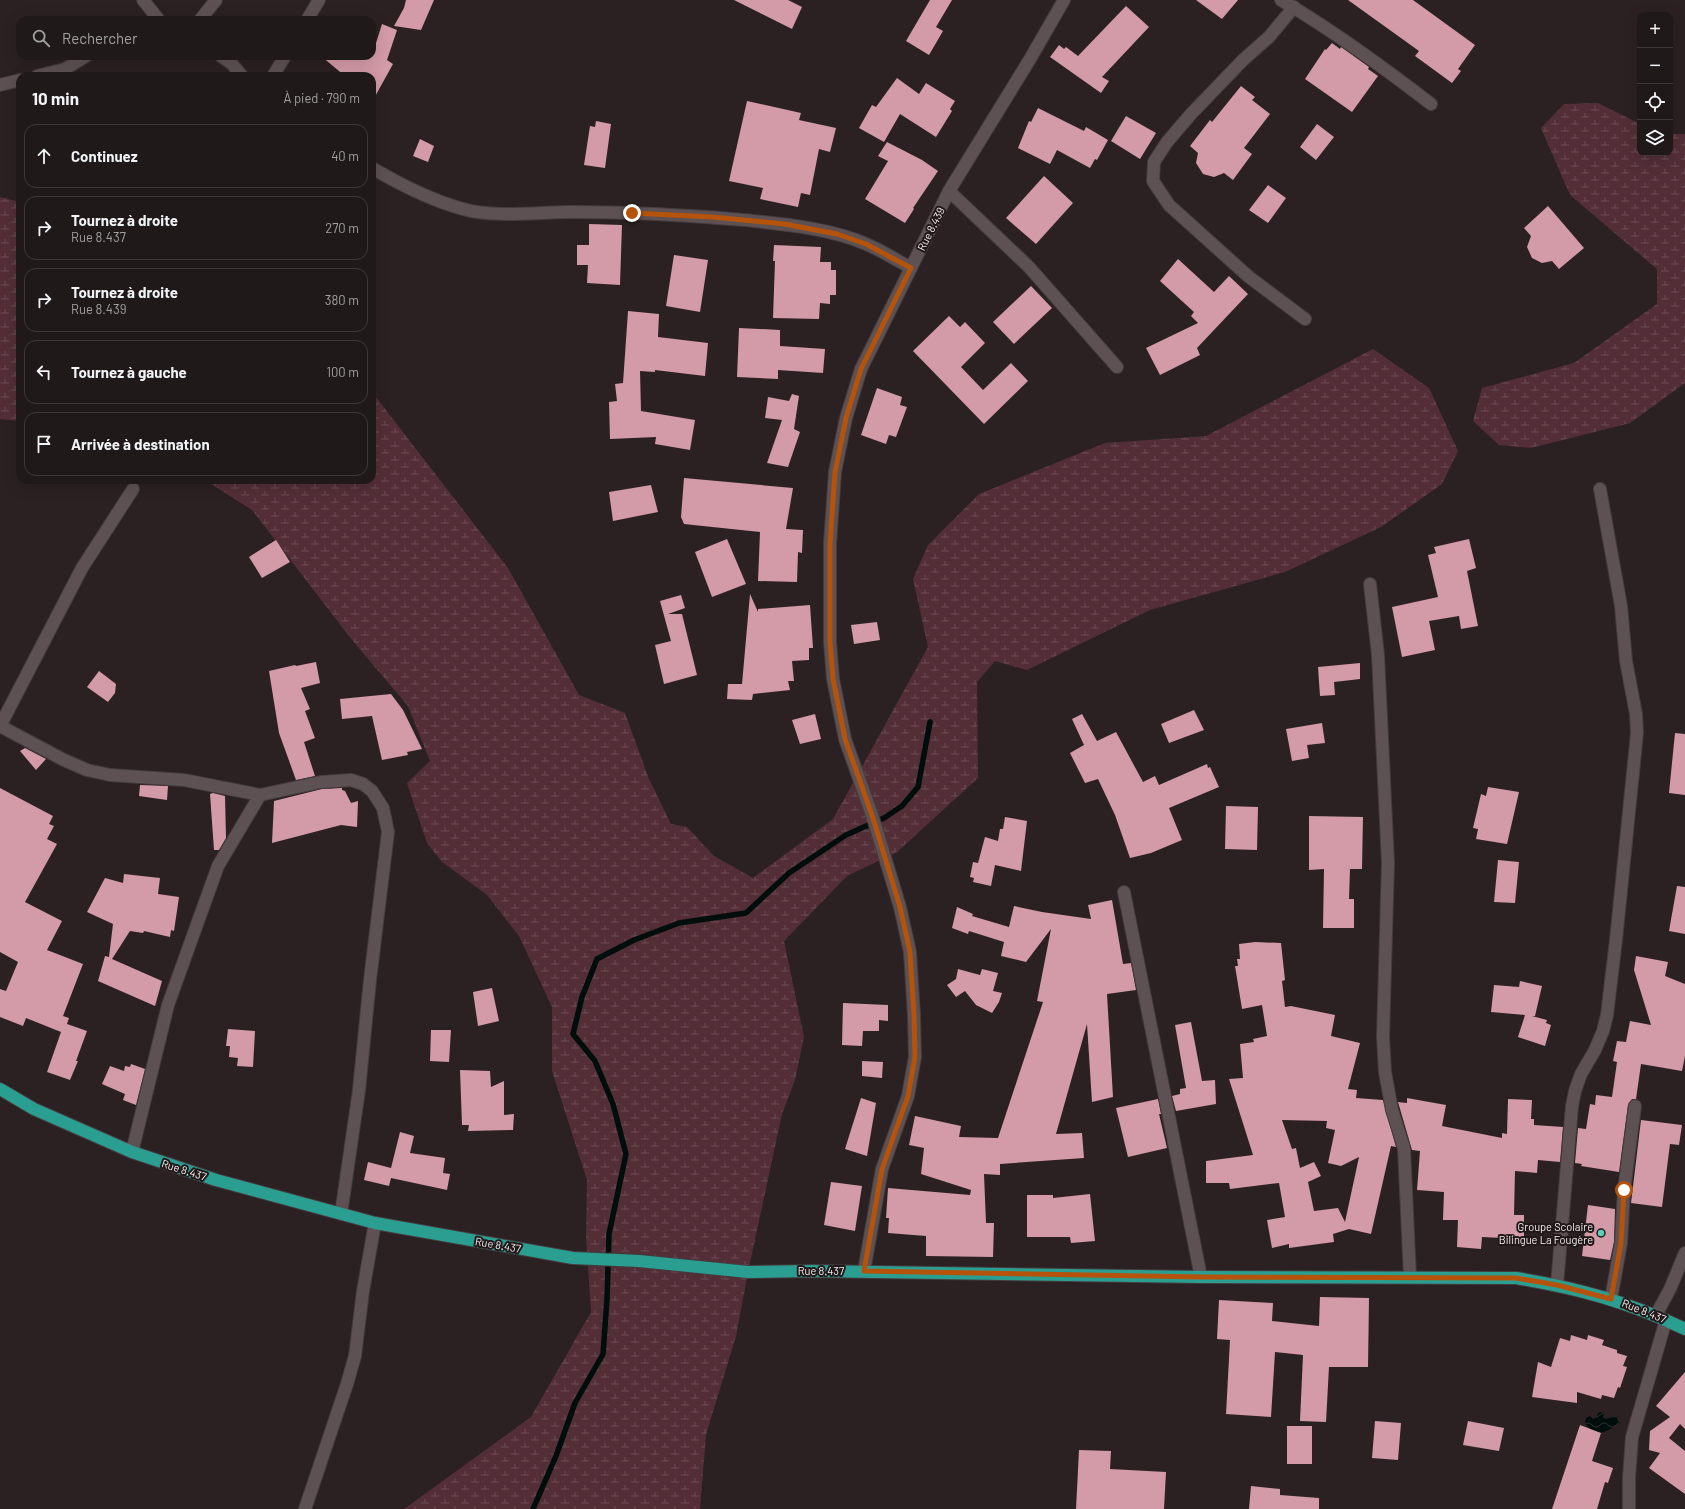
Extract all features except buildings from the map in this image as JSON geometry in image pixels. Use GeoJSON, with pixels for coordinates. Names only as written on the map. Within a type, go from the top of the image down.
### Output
{"type":"FeatureCollection","features":[{"type":"Feature","properties":{"kind":"main road","name":"Rue 8.437"},"geometry":{"type":"LineString","coordinates":[[0,1089],[34,1109],[132,1152],[216,1180],[375,1223],[573,1258],[621,1260],[748,1272],[813,1270],[1201,1277],[1516,1278],[1557,1285],[1611,1299],[1661,1317],[1685,1329]]}},
{"type":"Feature","properties":{"kind":"street"},"geometry":{"type":"LineString","coordinates":[[143,0],[152,16]]}},
{"type":"Feature","properties":{"kind":"street"},"geometry":{"type":"LineString","coordinates":[[203,16],[216,0]]}},
{"type":"Feature","properties":{"kind":"street"},"geometry":{"type":"LineString","coordinates":[[309,16],[319,0]]}},
{"type":"Feature","properties":{"kind":"street","name":"Rue 8.439"},"geometry":{"type":"LineString","coordinates":[[864,1271],[882,1169],[908,1096],[915,1057],[914,1016],[910,952],[900,907],[873,818],[845,739],[833,679],[830,642],[830,544],[835,472],[846,418],[861,369],[949,191],[1030,59],[1064,0]]}},
{"type":"Feature","properties":{"kind":"street"},"geometry":{"type":"LineString","coordinates":[[1281,0],[1322,24],[1372,59],[1431,104]]}},
{"type":"Feature","properties":{"kind":"street"},"geometry":{"type":"LineString","coordinates":[[1294,7],[1269,37],[1243,60],[1196,108],[1167,142],[1154,162],[1153,181],[1169,205],[1249,277],[1305,319]]}},
{"type":"Feature","properties":{"kind":"street"},"geometry":{"type":"LineString","coordinates":[[53,72],[65,69],[80,60]]}},
{"type":"Feature","properties":{"kind":"street"},"geometry":{"type":"LineString","coordinates":[[226,60],[239,72]]}},
{"type":"Feature","properties":{"kind":"street"},"geometry":{"type":"LineString","coordinates":[[276,72],[283,60]]}},
{"type":"Feature","properties":{"kind":"street"},"geometry":{"type":"LineString","coordinates":[[0,85],[16,81]]}},
{"type":"Feature","properties":{"kind":"street"},"geometry":{"type":"LineString","coordinates":[[376,170],[406,188],[464,210],[497,213],[632,213],[712,217],[784,224],[837,234],[866,244],[911,268]]}},
{"type":"Feature","properties":{"kind":"street"},"geometry":{"type":"LineString","coordinates":[[949,191],[1029,267],[1117,367]]}},
{"type":"Feature","properties":{"kind":"street"},"geometry":{"type":"LineString","coordinates":[[1557,1285],[1572,1106],[1581,1074],[1595,1050],[1603,1031],[1607,1015],[1616,940],[1636,733],[1636,714],[1626,661],[1621,606],[1600,489]]}},
{"type":"Feature","properties":{"kind":"street"},"geometry":{"type":"LineString","coordinates":[[133,490],[82,568],[0,726],[64,760],[87,770],[110,775],[184,780],[260,795],[321,782],[351,780],[363,784],[372,791],[382,808],[388,832],[370,980],[359,1090],[341,1214]]}},
{"type":"Feature","properties":{"kind":"street"},"geometry":{"type":"LineString","coordinates":[[1370,584],[1378,655],[1388,863],[1383,1044],[1385,1072],[1392,1110],[1404,1148],[1410,1277]]}},
{"type":"Feature","properties":{"kind":"street"},"geometry":{"type":"LineString","coordinates":[[132,1152],[168,1005],[218,866],[260,795]]}},
{"type":"Feature","properties":{"kind":"street"},"geometry":{"type":"LineString","coordinates":[[1124,892],[1201,1277]]}},
{"type":"Feature","properties":{"kind":"street"},"geometry":{"type":"LineString","coordinates":[[1611,1299],[1621,1243],[1624,1190],[1635,1106]]}},
{"type":"Feature","properties":{"kind":"street"},"geometry":{"type":"LineString","coordinates":[[306,1509],[355,1356],[362,1291],[375,1223]]}},
{"type":"Feature","properties":{"kind":"street"},"geometry":{"type":"LineString","coordinates":[[1629,1509],[1629,1478],[1632,1437],[1661,1317],[1670,1289],[1685,1254]]}},
{"type":"Feature","properties":{"kind":"green space"},"geometry":{"type":"Polygon","coordinates":[[[1598,103],[1637,122],[1637,156],[1673,156],[1673,134],[1685,134],[1685,383],[1630,423],[1531,448],[1499,445],[1473,421],[1482,388],[1574,363],[1657,304],[1657,269],[1570,195],[1541,128],[1564,104],[1598,103]]]}},
{"type":"Feature","properties":{"kind":"green space"},"geometry":{"type":"Polygon","coordinates":[[[0,197],[16,201],[16,421],[0,419],[0,197]]]}},
{"type":"Feature","properties":{"kind":"green space"},"geometry":{"type":"Polygon","coordinates":[[[1373,349],[1429,388],[1458,451],[1442,484],[1381,527],[1285,572],[1150,610],[1027,670],[995,661],[977,682],[978,778],[897,852],[847,876],[784,941],[804,1037],[795,1080],[782,1114],[748,1272],[736,1336],[706,1435],[700,1509],[404,1509],[531,1417],[591,1312],[586,1236],[587,1180],[552,1071],[552,1007],[519,936],[487,895],[442,862],[427,843],[407,783],[430,761],[408,706],[352,640],[252,510],[211,484],[376,484],[376,397],[508,568],[579,695],[625,713],[649,779],[671,824],[687,827],[714,856],[753,878],[833,819],[928,647],[913,579],[928,545],[979,494],[1105,443],[1206,436],[1373,349]]]}},
{"type":"Feature","properties":{"kind":"water"},"geometry":{"type":"Polygon","coordinates":[[[1598,1413],[1604,1413],[1603,1418],[1607,1419],[1613,1416],[1617,1418],[1619,1423],[1605,1432],[1600,1433],[1592,1431],[1585,1422],[1586,1418],[1590,1416],[1593,1419],[1597,1417],[1598,1413]]]}},
{"type":"Feature","properties":{"kind":"waterway"},"geometry":{"type":"LineString","coordinates":[[533,1509],[556,1456],[575,1403],[603,1354],[607,1299],[609,1234],[626,1154],[613,1104],[595,1061],[573,1034],[582,997],[597,959],[634,940],[679,923],[746,913],[789,873],[846,835],[884,818],[902,806],[918,787],[930,722]]}},
{"type":"Feature","properties":{"kind":"place","name":"Groupe Scolaire Bilingue La Fougère"},"geometry":{"type":"Point","coordinates":[1601,1233]}},
{"type":"Feature","properties":{"kind":"route"},"geometry":{"type":"LineString","coordinates":[[632,213],[712,217],[784,224],[837,234],[866,244],[911,268],[861,369],[846,418],[835,472],[830,544],[830,642],[833,679],[845,739],[873,818],[900,907],[910,952],[914,1016],[915,1057],[908,1096],[882,1169],[874,1206],[864,1271],[1201,1277],[1516,1278],[1557,1285],[1611,1299],[1621,1243],[1624,1190]]}}]}
